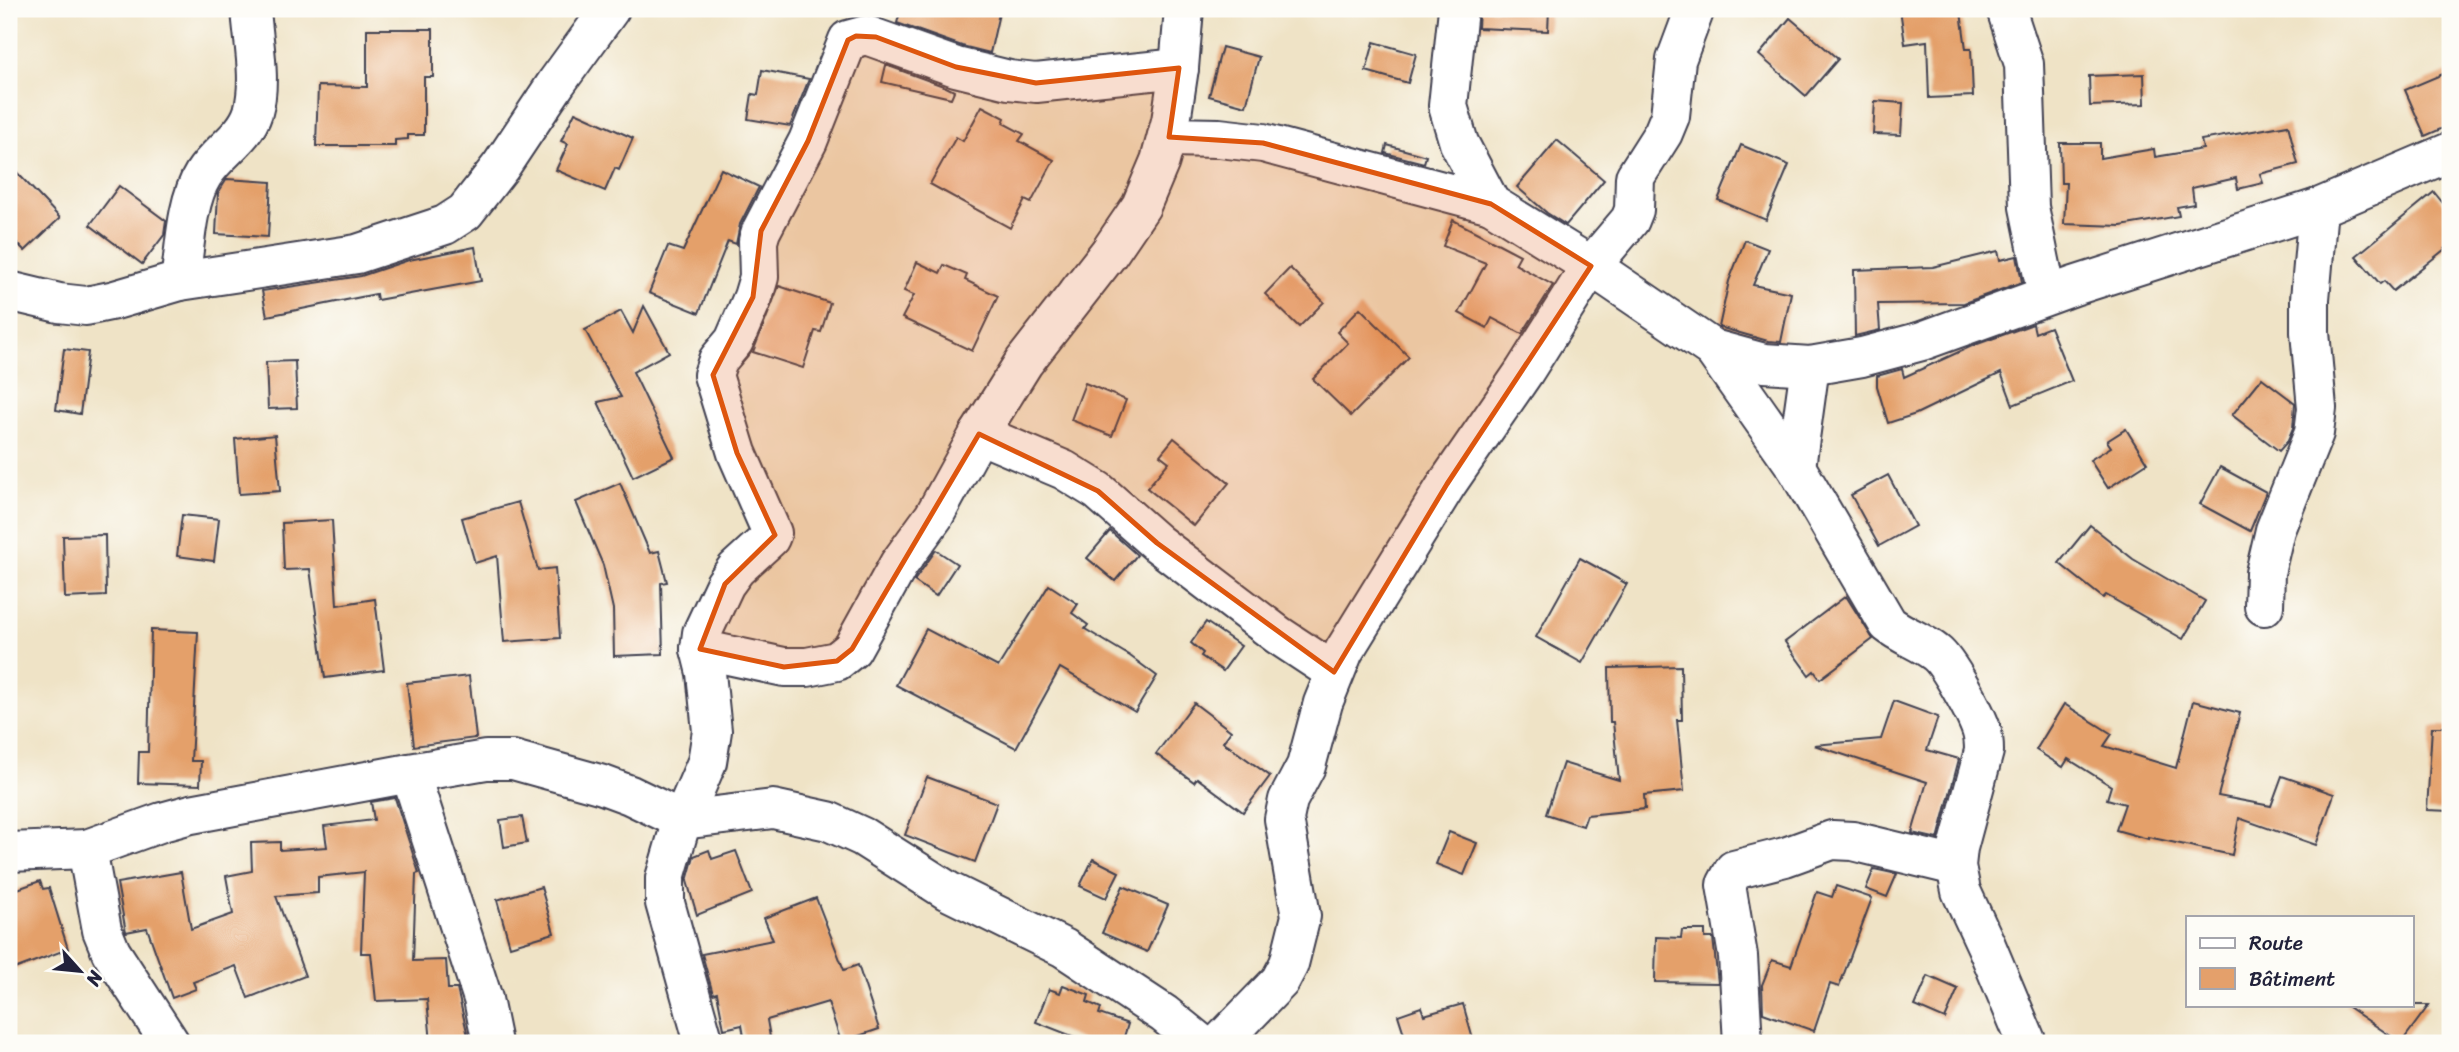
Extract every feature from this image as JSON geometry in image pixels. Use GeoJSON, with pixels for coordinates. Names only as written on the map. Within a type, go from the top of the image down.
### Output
{"type":"FeatureCollection","features":[{"type":"Feature","properties":{"kind":"street"},"geometry":{"type":"LineString","coordinates":[[180,281],[194,196],[199,182],[205,171],[243,131],[252,114],[257,93],[251,9]]}},
{"type":"Feature","properties":{"kind":"street"},"geometry":{"type":"LineString","coordinates":[[9,291],[59,303],[86,306],[180,281],[357,254],[445,225],[465,212],[501,166],[610,9]]}},
{"type":"Feature","properties":{"kind":"street"},"geometry":{"type":"LineString","coordinates":[[700,649],[784,667],[827,663],[845,657],[852,649],[899,564],[934,516],[979,434],[1037,344],[1109,253],[1141,206],[1167,137],[1179,68],[1184,9]]}},
{"type":"Feature","properties":{"kind":"street"},"geometry":{"type":"LineString","coordinates":[[1458,9],[1448,106],[1459,143],[1491,204]]}},
{"type":"Feature","properties":{"kind":"street"},"geometry":{"type":"LineString","coordinates":[[1220,1043],[1280,981],[1292,954],[1301,916],[1284,819],[1288,800],[1306,766],[1334,672],[1344,651],[1447,484],[1524,372],[1591,266],[1630,220],[1634,210],[1634,177],[1670,116],[1676,60],[1695,9]]}},
{"type":"Feature","properties":{"kind":"street"},"geometry":{"type":"LineString","coordinates":[[2006,9],[2024,64],[2029,207],[2047,295]]}},
{"type":"Feature","properties":{"kind":"street"},"geometry":{"type":"LineString","coordinates":[[704,1043],[665,903],[665,878],[682,820],[707,762],[712,731],[706,673],[700,649],[702,633],[725,584],[736,569],[771,538],[772,533],[737,453],[713,375],[718,360],[734,341],[753,297],[759,277],[758,241],[761,231],[808,141],[848,40],[866,35],[876,37],[957,67],[1036,83],[1179,68]]}},
{"type":"Feature","properties":{"kind":"street"},"geometry":{"type":"LineString","coordinates":[[1167,137],[1219,138],[1263,144],[1491,204],[1591,266],[1713,349],[1764,363],[1810,366],[1862,357],[1922,341],[2047,295],[2318,208],[2450,152]]}},
{"type":"Feature","properties":{"kind":"street"},"geometry":{"type":"LineString","coordinates":[[2264,606],[2265,573],[2275,530],[2314,433],[2317,408],[2310,332],[2310,299],[2318,208]]}},
{"type":"Feature","properties":{"kind":"street"},"geometry":{"type":"LineString","coordinates":[[1713,349],[1796,467],[1888,624],[1902,635],[1937,653],[1980,726],[1984,751],[1958,848],[1956,866],[1961,891],[2026,1043]]}},
{"type":"Feature","properties":{"kind":"street"},"geometry":{"type":"LineString","coordinates":[[1796,467],[1810,366]]}},
{"type":"Feature","properties":{"kind":"street"},"geometry":{"type":"LineString","coordinates":[[979,434],[1065,470],[1098,491],[1157,543],[1278,635],[1334,672]]}},
{"type":"Feature","properties":{"kind":"street"},"geometry":{"type":"LineString","coordinates":[[9,852],[87,849],[191,814],[486,760],[513,760],[630,794],[682,820],[772,810],[828,821],[863,837],[948,891],[1064,948],[1164,1014],[1200,1043]]}},
{"type":"Feature","properties":{"kind":"street"},"geometry":{"type":"LineString","coordinates":[[410,773],[483,999],[492,1043]]}},
{"type":"Feature","properties":{"kind":"street"},"geometry":{"type":"LineString","coordinates":[[1743,1043],[1738,956],[1726,885],[1734,870],[1785,857],[1832,840],[1853,841],[1956,866]]}},
{"type":"Feature","properties":{"kind":"street"},"geometry":{"type":"LineString","coordinates":[[87,849],[102,930],[111,952],[170,1043]]}},
{"type":"Feature","properties":{"kind":"highlighted area"},"geometry":{"type":"Polygon","coordinates":[[[856,36],[876,37],[956,67],[1036,83],[1179,68],[1169,137],[1263,143],[1491,204],[1591,266],[1447,484],[1334,672],[1157,543],[1098,491],[979,434],[852,649],[837,661],[784,667],[700,649],[725,584],[775,535],[737,453],[713,375],[753,297],[761,231],[808,141],[848,40],[856,36]]]}},
{"type":"Feature","properties":{"kind":"building"},"geometry":{"type":"Polygon","coordinates":[[[901,9],[1000,9],[990,53],[897,23],[901,9]]]}},
{"type":"Feature","properties":{"kind":"building"},"geometry":{"type":"Polygon","coordinates":[[[1479,9],[1549,9],[1548,31],[1478,28],[1479,9]]]}},
{"type":"Feature","properties":{"kind":"building"},"geometry":{"type":"Polygon","coordinates":[[[1900,9],[1955,9],[1955,13],[1961,12],[1966,49],[1971,49],[1973,96],[1929,98],[1927,41],[1905,44],[1900,9]]]}},
{"type":"Feature","properties":{"kind":"building"},"geometry":{"type":"Polygon","coordinates":[[[1790,18],[1838,59],[1806,96],[1759,55],[1790,18]]]}},
{"type":"Feature","properties":{"kind":"building"},"geometry":{"type":"Polygon","coordinates":[[[367,29],[433,29],[433,77],[424,77],[424,135],[408,135],[408,139],[395,140],[395,146],[316,146],[318,86],[367,87],[367,29]]]}},
{"type":"Feature","properties":{"kind":"building"},"geometry":{"type":"Polygon","coordinates":[[[1374,42],[1416,54],[1408,83],[1366,71],[1374,42]]]}},
{"type":"Feature","properties":{"kind":"building"},"geometry":{"type":"Polygon","coordinates":[[[1222,47],[1259,57],[1246,106],[1209,96],[1222,47]]]}},
{"type":"Feature","properties":{"kind":"building"},"geometry":{"type":"Polygon","coordinates":[[[886,65],[954,91],[951,98],[882,82],[886,65]]]}},
{"type":"Feature","properties":{"kind":"building"},"geometry":{"type":"Polygon","coordinates":[[[762,70],[809,79],[790,126],[748,119],[752,94],[758,95],[762,70]]]}},
{"type":"Feature","properties":{"kind":"building"},"geometry":{"type":"Polygon","coordinates":[[[2450,71],[2450,125],[2425,136],[2405,90],[2450,71]]]}},
{"type":"Feature","properties":{"kind":"building"},"geometry":{"type":"Polygon","coordinates":[[[2144,74],[2145,104],[2090,106],[2089,76],[2144,74]]]}},
{"type":"Feature","properties":{"kind":"building"},"geometry":{"type":"Polygon","coordinates":[[[1875,101],[1903,103],[1901,135],[1873,134],[1875,101]]]}},
{"type":"Feature","properties":{"kind":"building"},"geometry":{"type":"Polygon","coordinates":[[[982,106],[1005,118],[1003,123],[1024,134],[1019,141],[1054,160],[1031,203],[1025,200],[1010,228],[930,184],[956,137],[963,141],[982,106]]]}},
{"type":"Feature","properties":{"kind":"building"},"geometry":{"type":"Polygon","coordinates":[[[575,112],[633,138],[619,170],[615,168],[605,191],[556,170],[568,144],[561,141],[575,112]]]}},
{"type":"Feature","properties":{"kind":"building"},"geometry":{"type":"Polygon","coordinates":[[[2288,125],[2298,164],[2260,174],[2263,183],[2238,189],[2236,178],[2192,188],[2194,204],[2177,207],[2179,216],[2121,226],[2064,224],[2066,183],[2061,183],[2060,143],[2100,143],[2100,158],[2154,149],[2155,157],[2203,149],[2201,140],[2288,125]]]}},
{"type":"Feature","properties":{"kind":"building"},"geometry":{"type":"Polygon","coordinates":[[[1557,140],[1604,180],[1566,225],[1547,213],[1517,187],[1557,140]]]}},
{"type":"Feature","properties":{"kind":"building"},"geometry":{"type":"Polygon","coordinates":[[[1387,145],[1426,156],[1424,163],[1385,153],[1387,145]]]}},
{"type":"Feature","properties":{"kind":"building"},"geometry":{"type":"Polygon","coordinates":[[[1741,145],[1789,165],[1766,220],[1718,200],[1741,145]]]}},
{"type":"Feature","properties":{"kind":"building"},"geometry":{"type":"Polygon","coordinates":[[[9,164],[60,218],[25,251],[9,235],[9,164]]]}},
{"type":"Feature","properties":{"kind":"building"},"geometry":{"type":"Polygon","coordinates":[[[721,169],[759,187],[740,224],[736,244],[728,241],[699,313],[649,293],[668,246],[683,251],[721,169]]]}},
{"type":"Feature","properties":{"kind":"building"},"geometry":{"type":"Polygon","coordinates":[[[227,179],[271,182],[268,237],[216,234],[218,193],[227,179]]]}},
{"type":"Feature","properties":{"kind":"building"},"geometry":{"type":"Polygon","coordinates":[[[119,186],[166,221],[164,235],[142,264],[90,225],[119,186]]]}},
{"type":"Feature","properties":{"kind":"building"},"geometry":{"type":"Polygon","coordinates":[[[2434,192],[2450,212],[2450,245],[2393,291],[2384,281],[2380,284],[2356,256],[2434,192]]]}},
{"type":"Feature","properties":{"kind":"building"},"geometry":{"type":"Polygon","coordinates":[[[1453,220],[1520,255],[1515,264],[1553,285],[1522,334],[1492,318],[1487,328],[1459,313],[1486,263],[1443,246],[1453,220]]]}},
{"type":"Feature","properties":{"kind":"building"},"geometry":{"type":"Polygon","coordinates":[[[1745,240],[1768,249],[1753,285],[1791,293],[1781,342],[1719,327],[1729,281],[1745,240]]]}},
{"type":"Feature","properties":{"kind":"building"},"geometry":{"type":"Polygon","coordinates":[[[475,247],[481,281],[377,300],[376,294],[267,316],[262,291],[361,276],[409,260],[475,247]]]}},
{"type":"Feature","properties":{"kind":"building"},"geometry":{"type":"Polygon","coordinates":[[[1998,251],[2000,260],[2017,256],[2022,282],[1964,303],[1878,304],[1880,330],[1855,336],[1854,270],[1933,267],[1998,251]]]}},
{"type":"Feature","properties":{"kind":"building"},"geometry":{"type":"Polygon","coordinates":[[[917,262],[940,273],[944,265],[967,275],[965,280],[998,296],[972,351],[902,318],[914,295],[904,291],[917,262]]]}},
{"type":"Feature","properties":{"kind":"building"},"geometry":{"type":"Polygon","coordinates":[[[1290,268],[1324,302],[1299,327],[1265,294],[1290,268]]]}},
{"type":"Feature","properties":{"kind":"building"},"geometry":{"type":"Polygon","coordinates":[[[779,286],[830,303],[821,332],[815,331],[803,368],[753,352],[779,286]]]}},
{"type":"Feature","properties":{"kind":"building"},"geometry":{"type":"Polygon","coordinates":[[[644,306],[669,352],[633,372],[674,457],[633,477],[598,402],[621,397],[585,330],[621,311],[633,333],[644,306]]]}},
{"type":"Feature","properties":{"kind":"building"},"geometry":{"type":"Polygon","coordinates":[[[1360,308],[1409,357],[1351,416],[1313,379],[1348,343],[1337,332],[1360,308]]]}},
{"type":"Feature","properties":{"kind":"building"},"geometry":{"type":"Polygon","coordinates":[[[2033,324],[2035,333],[2050,327],[2072,381],[2013,405],[2001,373],[1916,414],[1888,423],[1877,386],[1877,376],[1902,369],[1904,377],[1972,346],[2033,324]]]}},
{"type":"Feature","properties":{"kind":"building"},"geometry":{"type":"Polygon","coordinates":[[[64,349],[88,352],[80,414],[56,410],[64,349]]]}},
{"type":"Feature","properties":{"kind":"building"},"geometry":{"type":"Polygon","coordinates":[[[295,361],[297,408],[268,409],[266,362],[295,361]]]}},
{"type":"Feature","properties":{"kind":"building"},"geometry":{"type":"Polygon","coordinates":[[[2262,378],[2295,403],[2293,428],[2287,442],[2279,451],[2232,415],[2262,378]]]}},
{"type":"Feature","properties":{"kind":"building"},"geometry":{"type":"Polygon","coordinates":[[[1085,383],[1126,400],[1112,436],[1071,420],[1085,383]]]}},
{"type":"Feature","properties":{"kind":"building"},"geometry":{"type":"Polygon","coordinates":[[[2126,429],[2147,463],[2108,488],[2090,460],[2111,447],[2107,441],[2126,429]]]}},
{"type":"Feature","properties":{"kind":"building"},"geometry":{"type":"Polygon","coordinates":[[[275,435],[280,491],[239,494],[235,439],[275,435]]]}},
{"type":"Feature","properties":{"kind":"building"},"geometry":{"type":"Polygon","coordinates":[[[1174,438],[1229,483],[1194,526],[1147,488],[1169,462],[1160,455],[1174,438]]]}},
{"type":"Feature","properties":{"kind":"building"},"geometry":{"type":"Polygon","coordinates":[[[2220,467],[2266,492],[2250,531],[2200,504],[2220,467]]]}},
{"type":"Feature","properties":{"kind":"building"},"geometry":{"type":"Polygon","coordinates":[[[1888,475],[1915,526],[1879,546],[1851,495],[1888,475]]]}},
{"type":"Feature","properties":{"kind":"building"},"geometry":{"type":"Polygon","coordinates":[[[620,483],[650,553],[659,551],[667,582],[661,583],[663,654],[614,656],[613,609],[603,565],[576,502],[620,483]]]}},
{"type":"Feature","properties":{"kind":"building"},"geometry":{"type":"Polygon","coordinates":[[[518,502],[538,570],[555,568],[560,638],[504,642],[497,556],[475,563],[462,518],[518,502]]]}},
{"type":"Feature","properties":{"kind":"building"},"geometry":{"type":"Polygon","coordinates":[[[182,515],[219,519],[214,561],[177,556],[182,515]]]}},
{"type":"Feature","properties":{"kind":"building"},"geometry":{"type":"Polygon","coordinates":[[[332,520],[337,605],[375,599],[384,670],[325,678],[310,569],[284,570],[282,523],[332,520]]]}},
{"type":"Feature","properties":{"kind":"building"},"geometry":{"type":"Polygon","coordinates":[[[2090,525],[2133,559],[2205,601],[2183,639],[2106,595],[2103,598],[2059,563],[2090,525]]]}},
{"type":"Feature","properties":{"kind":"building"},"geometry":{"type":"Polygon","coordinates":[[[1110,531],[1137,555],[1115,581],[1087,558],[1110,531]]]}},
{"type":"Feature","properties":{"kind":"building"},"geometry":{"type":"Polygon","coordinates":[[[105,535],[106,596],[65,598],[63,536],[105,535]]]}},
{"type":"Feature","properties":{"kind":"building"},"geometry":{"type":"Polygon","coordinates":[[[936,550],[957,564],[936,596],[914,581],[936,550]]]}},
{"type":"Feature","properties":{"kind":"building"},"geometry":{"type":"Polygon","coordinates":[[[1580,558],[1627,584],[1582,663],[1536,637],[1580,558]]]}},
{"type":"Feature","properties":{"kind":"building"},"geometry":{"type":"Polygon","coordinates":[[[1049,585],[1078,604],[1072,613],[1088,625],[1085,629],[1157,676],[1135,712],[1060,668],[1016,748],[896,685],[926,629],[998,667],[1049,585]]]}},
{"type":"Feature","properties":{"kind":"building"},"geometry":{"type":"Polygon","coordinates":[[[1846,596],[1873,639],[1820,679],[1814,671],[1809,675],[1785,642],[1846,596]]]}},
{"type":"Feature","properties":{"kind":"building"},"geometry":{"type":"Polygon","coordinates":[[[1206,622],[1241,646],[1223,671],[1201,656],[1203,653],[1191,643],[1206,622]]]}},
{"type":"Feature","properties":{"kind":"building"},"geometry":{"type":"Polygon","coordinates":[[[151,630],[198,632],[191,761],[201,761],[200,785],[138,783],[139,752],[148,752],[151,630]]]}},
{"type":"Feature","properties":{"kind":"building"},"geometry":{"type":"Polygon","coordinates":[[[1681,666],[1682,720],[1677,720],[1684,791],[1644,795],[1645,809],[1587,815],[1583,826],[1546,814],[1563,763],[1619,780],[1613,722],[1610,722],[1609,668],[1681,666]]]}},
{"type":"Feature","properties":{"kind":"building"},"geometry":{"type":"Polygon","coordinates":[[[469,676],[476,738],[414,746],[407,683],[469,676]]]}},
{"type":"Feature","properties":{"kind":"building"},"geometry":{"type":"Polygon","coordinates":[[[1894,701],[1938,717],[1927,750],[1959,759],[1938,839],[1912,833],[1927,782],[1814,745],[1881,739],[1894,701]]]}},
{"type":"Feature","properties":{"kind":"building"},"geometry":{"type":"Polygon","coordinates":[[[2193,701],[2240,713],[2218,796],[2271,806],[2282,776],[2334,794],[2316,845],[2239,818],[2232,855],[2116,830],[2125,804],[2107,799],[2111,786],[2068,759],[2063,767],[2036,750],[2064,704],[2112,734],[2104,746],[2176,768],[2193,701]]]}},
{"type":"Feature","properties":{"kind":"building"},"geometry":{"type":"Polygon","coordinates":[[[1194,703],[1231,731],[1223,742],[1270,776],[1243,812],[1197,778],[1194,782],[1156,754],[1194,703]]]}},
{"type":"Feature","properties":{"kind":"building"},"geometry":{"type":"Polygon","coordinates":[[[2432,727],[2450,727],[2450,811],[2427,810],[2432,727]]]}},
{"type":"Feature","properties":{"kind":"building"},"geometry":{"type":"Polygon","coordinates":[[[927,777],[997,803],[975,862],[905,835],[927,777]]]}},
{"type":"Feature","properties":{"kind":"building"},"geometry":{"type":"Polygon","coordinates":[[[395,798],[419,873],[416,874],[413,961],[446,960],[448,989],[457,989],[468,1036],[451,1038],[452,1043],[431,1043],[427,999],[376,1001],[371,953],[361,953],[364,872],[318,877],[318,893],[276,896],[305,976],[248,998],[236,966],[193,982],[196,989],[172,998],[147,928],[126,932],[117,883],[181,872],[191,929],[233,914],[226,876],[252,871],[251,843],[280,842],[280,850],[327,847],[324,826],[374,820],[371,802],[395,798]]]}},
{"type":"Feature","properties":{"kind":"building"},"geometry":{"type":"Polygon","coordinates":[[[522,817],[527,843],[504,847],[500,820],[522,817]]]}},
{"type":"Feature","properties":{"kind":"building"},"geometry":{"type":"Polygon","coordinates":[[[1449,832],[1477,843],[1464,875],[1436,864],[1449,832]]]}},
{"type":"Feature","properties":{"kind":"building"},"geometry":{"type":"Polygon","coordinates":[[[709,850],[712,859],[736,851],[752,893],[697,915],[687,881],[694,856],[709,850]]]}},
{"type":"Feature","properties":{"kind":"building"},"geometry":{"type":"Polygon","coordinates":[[[1093,859],[1119,872],[1106,898],[1080,886],[1093,859]]]}},
{"type":"Feature","properties":{"kind":"building"},"geometry":{"type":"Polygon","coordinates":[[[1874,869],[1897,874],[1887,897],[1866,889],[1874,869]]]}},
{"type":"Feature","properties":{"kind":"building"},"geometry":{"type":"Polygon","coordinates":[[[40,881],[43,889],[49,888],[68,949],[9,971],[9,892],[40,881]]]}},
{"type":"Feature","properties":{"kind":"building"},"geometry":{"type":"Polygon","coordinates":[[[1123,886],[1168,905],[1147,952],[1102,933],[1123,886]]]}},
{"type":"Feature","properties":{"kind":"building"},"geometry":{"type":"Polygon","coordinates":[[[1836,886],[1872,898],[1839,987],[1830,984],[1814,1031],[1763,1013],[1762,985],[1772,960],[1791,966],[1817,892],[1832,897],[1836,886]]]}},
{"type":"Feature","properties":{"kind":"building"},"geometry":{"type":"Polygon","coordinates":[[[541,887],[554,933],[510,946],[497,900],[541,887]]]}},
{"type":"Feature","properties":{"kind":"building"},"geometry":{"type":"Polygon","coordinates":[[[816,898],[844,970],[858,965],[879,1029],[841,1042],[828,1002],[767,1020],[770,1037],[745,1042],[742,1025],[724,1029],[717,993],[713,994],[702,954],[773,940],[764,918],[816,898]]]}},
{"type":"Feature","properties":{"kind":"building"},"geometry":{"type":"Polygon","coordinates":[[[1682,930],[1705,930],[1705,938],[1713,938],[1718,983],[1655,982],[1656,937],[1681,938],[1682,930]]]}},
{"type":"Feature","properties":{"kind":"building"},"geometry":{"type":"Polygon","coordinates":[[[1928,976],[1958,989],[1945,1019],[1915,1006],[1928,976]]]}},
{"type":"Feature","properties":{"kind":"building"},"geometry":{"type":"Polygon","coordinates":[[[1063,985],[1089,995],[1087,1002],[1101,1008],[1099,1014],[1128,1024],[1122,1043],[1090,1043],[1036,1022],[1049,989],[1060,993],[1063,985]]]}},
{"type":"Feature","properties":{"kind":"building"},"geometry":{"type":"Polygon","coordinates":[[[1463,1004],[1474,1043],[1407,1043],[1398,1015],[1421,1007],[1424,1015],[1463,1004]]]}},
{"type":"Feature","properties":{"kind":"building"},"geometry":{"type":"Polygon","coordinates":[[[2429,1005],[2401,1043],[2346,1006],[2429,1005]]]}}]}
